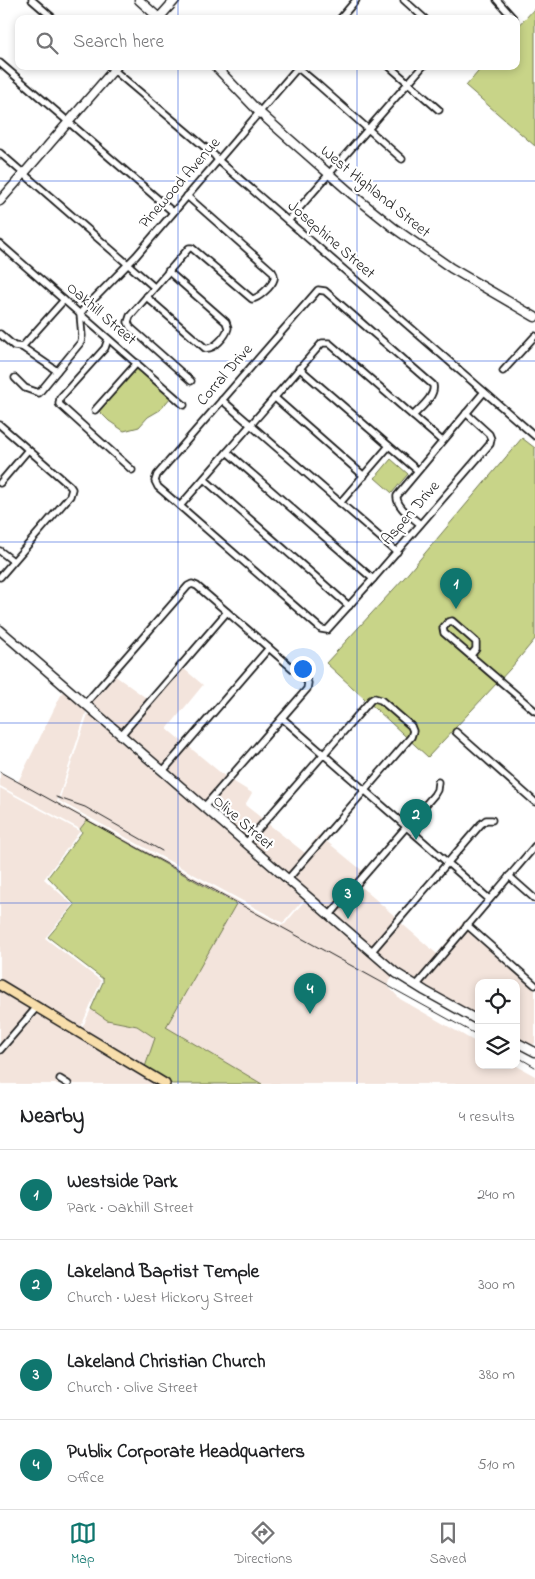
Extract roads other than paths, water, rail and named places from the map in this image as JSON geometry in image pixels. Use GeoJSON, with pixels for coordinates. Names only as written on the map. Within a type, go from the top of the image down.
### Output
{"type":"FeatureCollection","features":[{"type":"Feature","properties":{"kind":"main road"},"geometry":{"type":"LineString","coordinates":[[138,0],[156,15]]}},
{"type":"Feature","properties":{"kind":"main road"},"geometry":{"type":"LineString","coordinates":[[162,15],[175,0]]}},
{"type":"Feature","properties":{"kind":"main road"},"geometry":{"type":"LineString","coordinates":[[0,201],[111,70]]}},
{"type":"Feature","properties":{"kind":"main road","name":"West Highland Street"},"geometry":{"type":"LineString","coordinates":[[219,70],[259,112],[353,195],[410,240],[451,268],[535,317]]}},
{"type":"Feature","properties":{"kind":"main road","name":"Olive Street"},"geometry":{"type":"LineString","coordinates":[[0,630],[396,973],[475,1019]]}},
{"type":"Feature","properties":{"kind":"main road"},"geometry":{"type":"LineString","coordinates":[[0,985],[165,1084]]}},
{"type":"Feature","properties":{"kind":"main road"},"geometry":{"type":"LineString","coordinates":[[520,1044],[534,1050]]}},
{"type":"Feature","properties":{"kind":"street"},"geometry":{"type":"LineString","coordinates":[[32,0],[49,15]]}},
{"type":"Feature","properties":{"kind":"street"},"geometry":{"type":"LineString","coordinates":[[343,15],[356,0]]}},
{"type":"Feature","properties":{"kind":"street"},"geometry":{"type":"LineString","coordinates":[[404,0],[421,15]]}},
{"type":"Feature","properties":{"kind":"street"},"geometry":{"type":"LineString","coordinates":[[497,0],[510,15]]}},
{"type":"Feature","properties":{"kind":"street"},"geometry":{"type":"LineString","coordinates":[[0,63],[173,212]]}},
{"type":"Feature","properties":{"kind":"street","name":"Josephine Street"},"geometry":{"type":"LineString","coordinates":[[116,70],[535,436]]}},
{"type":"Feature","properties":{"kind":"street","name":"Pinewood Avenue"},"geometry":{"type":"LineString","coordinates":[[80,314],[128,264],[295,70]]}},
{"type":"Feature","properties":{"kind":"street"},"geometry":{"type":"LineString","coordinates":[[301,70],[402,158]]}},
{"type":"Feature","properties":{"kind":"street"},"geometry":{"type":"LineString","coordinates":[[394,70],[439,110]]}},
{"type":"Feature","properties":{"kind":"street"},"geometry":{"type":"LineString","coordinates":[[288,221],[420,70]]}},
{"type":"Feature","properties":{"kind":"street"},"geometry":{"type":"LineString","coordinates":[[0,154],[154,287]]}},
{"type":"Feature","properties":{"kind":"street"},"geometry":{"type":"LineString","coordinates":[[187,196],[272,271],[274,279],[255,299],[249,297],[192,248],[189,248],[128,318],[130,327],[191,381]]}},
{"type":"Feature","properties":{"kind":"street","name":"Oakhill Street"},"geometry":{"type":"LineString","coordinates":[[0,244],[184,405]]}},
{"type":"Feature","properties":{"kind":"street"},"geometry":{"type":"LineString","coordinates":[[147,296],[207,349],[213,347],[226,333],[228,328],[226,322],[168,271]]}},
{"type":"Feature","properties":{"kind":"street","name":"Corral Drive"},"geometry":{"type":"LineString","coordinates":[[180,506],[158,487],[155,481],[157,475],[316,292],[320,290],[325,291],[433,385],[433,394],[413,416]]}},
{"type":"Feature","properties":{"kind":"street"},"geometry":{"type":"LineString","coordinates":[[22,348],[64,300]]}},
{"type":"Feature","properties":{"kind":"street"},"geometry":{"type":"LineString","coordinates":[[15,378],[26,388],[39,393],[82,342],[80,314]]}},
{"type":"Feature","properties":{"kind":"street"},"geometry":{"type":"LineString","coordinates":[[0,334],[14,346],[22,348],[57,372]]}},
{"type":"Feature","properties":{"kind":"street"},"geometry":{"type":"LineString","coordinates":[[503,372],[535,336]]}},
{"type":"Feature","properties":{"kind":"street"},"geometry":{"type":"LineString","coordinates":[[108,339],[104,348],[60,398],[59,404],[132,470]]}},
{"type":"Feature","properties":{"kind":"street"},"geometry":{"type":"LineString","coordinates":[[180,506],[318,345],[324,342],[329,343],[442,441]]}},
{"type":"Feature","properties":{"kind":"street"},"geometry":{"type":"LineString","coordinates":[[95,410],[137,363]]}},
{"type":"Feature","properties":{"kind":"street"},"geometry":{"type":"LineString","coordinates":[[299,368],[417,470]]}},
{"type":"Feature","properties":{"kind":"street"},"geometry":{"type":"LineString","coordinates":[[420,524],[398,504],[396,499],[417,470],[484,392]]}},
{"type":"Feature","properties":{"kind":"street"},"geometry":{"type":"LineString","coordinates":[[274,397],[364,476]]}},
{"type":"Feature","properties":{"kind":"street"},"geometry":{"type":"LineString","coordinates":[[222,400],[396,552]]}},
{"type":"Feature","properties":{"kind":"street","name":"Aspen Drive"},"geometry":{"type":"LineString","coordinates":[[180,506],[322,629],[329,629],[491,442],[489,434],[466,413]]}},
{"type":"Feature","properties":{"kind":"street"},"geometry":{"type":"LineString","coordinates":[[0,425],[70,486],[71,493],[0,577]]}},
{"type":"Feature","properties":{"kind":"street"},"geometry":{"type":"LineString","coordinates":[[340,503],[389,446]]}},
{"type":"Feature","properties":{"kind":"street"},"geometry":{"type":"LineString","coordinates":[[0,483],[28,450]]}},
{"type":"Feature","properties":{"kind":"street"},"geometry":{"type":"LineString","coordinates":[[227,452],[373,579]]}},
{"type":"Feature","properties":{"kind":"street"},"geometry":{"type":"LineString","coordinates":[[204,479],[349,606]]}},
{"type":"Feature","properties":{"kind":"street"},"geometry":{"type":"LineString","coordinates":[[0,551],[13,562]]}},
{"type":"Feature","properties":{"kind":"street"},"geometry":{"type":"LineString","coordinates":[[85,704],[190,584],[194,584],[228,612],[306,680],[308,685],[307,689],[204,807]]}},
{"type":"Feature","properties":{"kind":"street"},"geometry":{"type":"LineString","coordinates":[[121,735],[228,612]]}},
{"type":"Feature","properties":{"kind":"street"},"geometry":{"type":"LineString","coordinates":[[471,655],[476,649],[476,642],[452,620],[448,622],[443,628],[444,633],[535,711]]}},
{"type":"Feature","properties":{"kind":"street"},"geometry":{"type":"LineString","coordinates":[[163,771],[269,648]]}},
{"type":"Feature","properties":{"kind":"street"},"geometry":{"type":"LineString","coordinates":[[246,843],[370,700],[374,698],[381,700],[411,726],[411,736],[288,879]]}},
{"type":"Feature","properties":{"kind":"street"},"geometry":{"type":"LineString","coordinates":[[282,718],[489,899]]}},
{"type":"Feature","properties":{"kind":"street"},"geometry":{"type":"LineString","coordinates":[[456,732],[535,802]]}},
{"type":"Feature","properties":{"kind":"street"},"geometry":{"type":"LineString","coordinates":[[329,916],[434,795],[438,782]]}},
{"type":"Feature","properties":{"kind":"street"},"geometry":{"type":"LineString","coordinates":[[371,952],[481,824],[486,820],[492,820]]}},
{"type":"Feature","properties":{"kind":"street"},"geometry":{"type":"LineString","coordinates":[[416,986],[535,846]]}},
{"type":"Feature","properties":{"kind":"street"},"geometry":{"type":"LineString","coordinates":[[509,876],[535,899]]}},
{"type":"Feature","properties":{"kind":"street"},"geometry":{"type":"LineString","coordinates":[[467,925],[535,985]]}},
{"type":"Feature","properties":{"kind":"street"},"geometry":{"type":"LineString","coordinates":[[0,1050],[37,1007]]}},
{"type":"Feature","properties":{"kind":"street"},"geometry":{"type":"LineString","coordinates":[[60,1079],[68,1084]]}},
{"type":"Feature","properties":{"kind":"railway"},"geometry":{"type":"LineString","coordinates":[[0,772],[475,1034]]}},
{"type":"Feature","properties":{"kind":"railway"},"geometry":{"type":"LineString","coordinates":[[56,797],[85,807],[162,851]]}},
{"type":"Feature","properties":{"kind":"railway"},"geometry":{"type":"LineString","coordinates":[[520,1058],[535,1067]]}},
{"type":"Feature","properties":{"kind":"place","name":"Westside Park"},"geometry":{"type":"Point","coordinates":[456,609]}},
{"type":"Feature","properties":{"kind":"place","name":"Lakeland Baptist Temple"},"geometry":{"type":"Point","coordinates":[416,840]}},
{"type":"Feature","properties":{"kind":"place","name":"Lakeland Christian Church"},"geometry":{"type":"Point","coordinates":[348,919]}},
{"type":"Feature","properties":{"kind":"place","name":"Publix Corporate Headquarters"},"geometry":{"type":"Point","coordinates":[310,1014]}}]}
